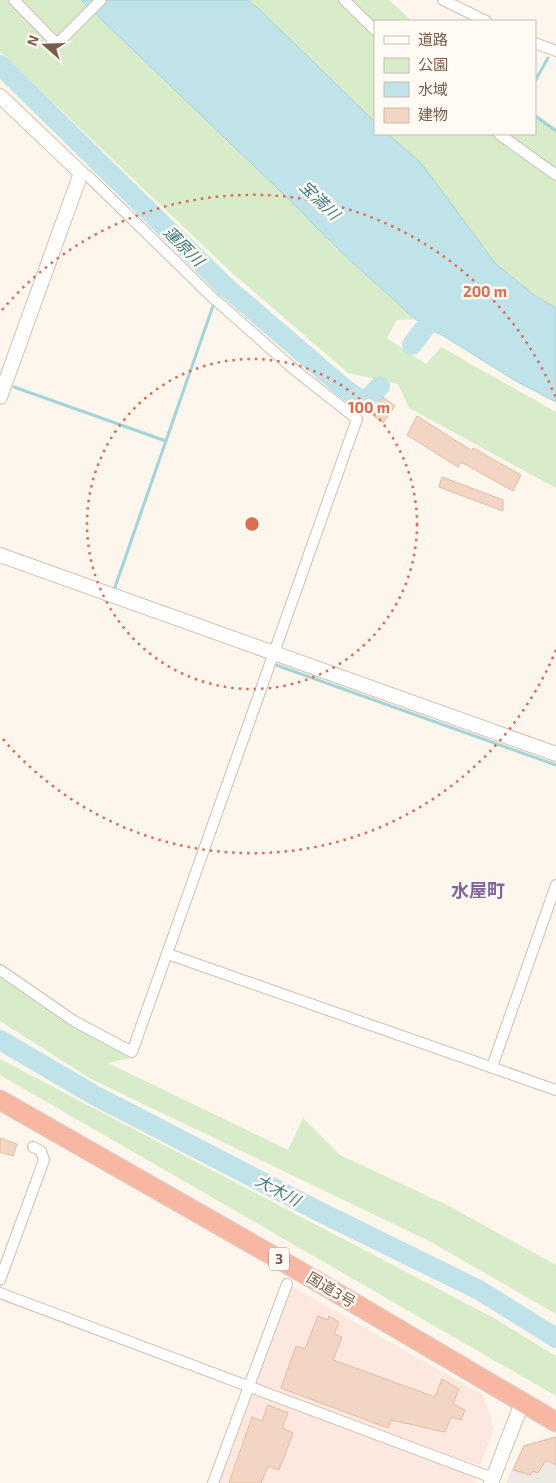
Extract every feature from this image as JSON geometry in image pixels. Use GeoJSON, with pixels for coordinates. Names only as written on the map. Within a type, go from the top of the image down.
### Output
{"type":"FeatureCollection","features":[{"type":"Feature","properties":{"kind":"highway","name":"国道3号"},"geometry":{"type":"LineString","coordinates":[[0,1100],[296,1269],[556,1422]]}},
{"type":"Feature","properties":{"kind":"street"},"geometry":{"type":"LineString","coordinates":[[14,0],[57,44],[101,0]]}},
{"type":"Feature","properties":{"kind":"street"},"geometry":{"type":"LineString","coordinates":[[344,0],[374,29]]}},
{"type":"Feature","properties":{"kind":"street"},"geometry":{"type":"LineString","coordinates":[[443,0],[484,20]]}},
{"type":"Feature","properties":{"kind":"street"},"geometry":{"type":"LineString","coordinates":[[536,43],[556,51]]}},
{"type":"Feature","properties":{"kind":"street"},"geometry":{"type":"LineString","coordinates":[[0,96],[81,173],[88,176],[219,304],[296,371],[357,419],[132,1052],[74,1021],[0,970]]}},
{"type":"Feature","properties":{"kind":"street"},"geometry":{"type":"LineString","coordinates":[[500,135],[556,175]]}},
{"type":"Feature","properties":{"kind":"street"},"geometry":{"type":"LineString","coordinates":[[1,391],[81,173]]}},
{"type":"Feature","properties":{"kind":"street"},"geometry":{"type":"LineString","coordinates":[[0,555],[556,754]]}},
{"type":"Feature","properties":{"kind":"street"},"geometry":{"type":"LineString","coordinates":[[492,1067],[556,885]]}},
{"type":"Feature","properties":{"kind":"street"},"geometry":{"type":"LineString","coordinates":[[168,954],[556,1090]]}},
{"type":"Feature","properties":{"kind":"street"},"geometry":{"type":"LineString","coordinates":[[0,1280],[44,1160],[41,1151],[33,1148]]}},
{"type":"Feature","properties":{"kind":"street"},"geometry":{"type":"LineString","coordinates":[[213,1483],[287,1284]]}},
{"type":"Feature","properties":{"kind":"street"},"geometry":{"type":"LineString","coordinates":[[0,1293],[249,1386],[492,1480],[522,1403]]}},
{"type":"Feature","properties":{"kind":"shaded area"},"geometry":{"type":"Polygon","coordinates":[[[291,1286],[483,1395],[494,1428],[480,1466],[255,1383],[291,1286]]]}},
{"type":"Feature","properties":{"kind":"shaded area"},"geometry":{"type":"Polygon","coordinates":[[[251,1393],[477,1477],[475,1483],[217,1483],[251,1393]]]}},
{"type":"Feature","properties":{"kind":"shaded area"},"geometry":{"type":"Polygon","coordinates":[[[556,1436],[556,1483],[506,1483],[523,1445],[556,1436]]]}},
{"type":"Feature","properties":{"kind":"green space"},"geometry":{"type":"Polygon","coordinates":[[[0,0],[81,0],[304,214],[332,245],[415,319],[397,320],[387,338],[426,364],[441,347],[556,412],[556,488],[409,408],[398,384],[348,373],[231,272],[0,52],[0,0]]]}},
{"type":"Feature","properties":{"kind":"green space"},"geometry":{"type":"Polygon","coordinates":[[[248,0],[389,0],[411,20],[374,20],[374,121],[248,0]]]}},
{"type":"Feature","properties":{"kind":"green space"},"geometry":{"type":"Polygon","coordinates":[[[536,114],[556,128],[556,308],[534,295],[496,264],[421,163],[389,135],[536,135],[536,114]]]}},
{"type":"Feature","properties":{"kind":"green space"},"geometry":{"type":"Polygon","coordinates":[[[0,975],[69,1021],[135,1057],[108,1063],[288,1150],[303,1118],[340,1155],[447,1205],[556,1265],[556,1314],[429,1241],[91,1079],[0,1021],[0,975]]]}},
{"type":"Feature","properties":{"kind":"green space"},"geometry":{"type":"Polygon","coordinates":[[[0,1059],[492,1317],[556,1356],[556,1396],[0,1075],[0,1059]]]}},
{"type":"Feature","properties":{"kind":"water","name":"宝満川"},"geometry":{"type":"Polygon","coordinates":[[[81,0],[248,0],[374,121],[374,135],[389,135],[421,163],[496,264],[534,295],[556,308],[556,402],[514,380],[414,318],[357,267],[81,0]]]}},
{"type":"Feature","properties":{"kind":"building"},"geometry":{"type":"Polygon","coordinates":[[[383,397],[395,406],[383,423],[371,414],[383,397]]]}},
{"type":"Feature","properties":{"kind":"building"},"geometry":{"type":"Polygon","coordinates":[[[417,416],[472,451],[473,448],[521,475],[513,491],[461,462],[458,467],[407,435],[417,416]]]}},
{"type":"Feature","properties":{"kind":"building"},"geometry":{"type":"Polygon","coordinates":[[[442,477],[503,500],[503,511],[439,487],[442,477]]]}},
{"type":"Feature","properties":{"kind":"building"},"geometry":{"type":"Polygon","coordinates":[[[0,1138],[17,1144],[13,1156],[0,1152],[0,1138]]]}},
{"type":"Feature","properties":{"kind":"building"},"geometry":{"type":"Polygon","coordinates":[[[318,1316],[328,1320],[329,1316],[339,1322],[334,1334],[342,1337],[333,1360],[435,1397],[442,1379],[459,1389],[453,1404],[465,1410],[461,1420],[451,1417],[445,1432],[391,1420],[388,1428],[281,1388],[296,1346],[305,1349],[318,1316]]]}},
{"type":"Feature","properties":{"kind":"building"},"geometry":{"type":"Polygon","coordinates":[[[268,1405],[288,1413],[282,1428],[293,1433],[279,1470],[268,1466],[261,1483],[229,1483],[252,1417],[262,1421],[268,1405]]]}},
{"type":"Feature","properties":{"kind":"building"},"geometry":{"type":"Polygon","coordinates":[[[556,1437],[556,1465],[546,1460],[538,1473],[533,1471],[531,1475],[513,1470],[524,1446],[556,1437]]]}},
{"type":"Feature","properties":{"kind":"waterway"},"geometry":{"type":"LineString","coordinates":[[536,79],[548,58]]}},
{"type":"Feature","properties":{"kind":"waterway","name":"蓮原川"},"geometry":{"type":"LineString","coordinates":[[0,65],[226,287],[345,389],[360,399],[367,400],[380,386]]}},
{"type":"Feature","properties":{"kind":"waterway"},"geometry":{"type":"LineString","coordinates":[[536,117],[556,131]]}},
{"type":"Feature","properties":{"kind":"waterway"},"geometry":{"type":"LineString","coordinates":[[219,294],[226,287]]}},
{"type":"Feature","properties":{"kind":"waterway"},"geometry":{"type":"LineString","coordinates":[[114,590],[214,303]]}},
{"type":"Feature","properties":{"kind":"waterway","name":"蓮原川"},"geometry":{"type":"LineString","coordinates":[[412,345],[441,306]]}},
{"type":"Feature","properties":{"kind":"waterway"},"geometry":{"type":"LineString","coordinates":[[14,387],[166,441]]}},
{"type":"Feature","properties":{"kind":"waterway","name":"蓮原川"},"geometry":{"type":"LineString","coordinates":[[367,400],[372,404]]}},
{"type":"Feature","properties":{"kind":"waterway"},"geometry":{"type":"LineString","coordinates":[[276,665],[556,765]]}},
{"type":"Feature","properties":{"kind":"waterway","name":"大木川"},"geometry":{"type":"LineString","coordinates":[[0,1040],[94,1095],[320,1212],[479,1290],[556,1338]]}},
{"type":"Feature","properties":{"kind":"district","name":"水屋町"},"geometry":{"type":"Point","coordinates":[478,891]}}]}
